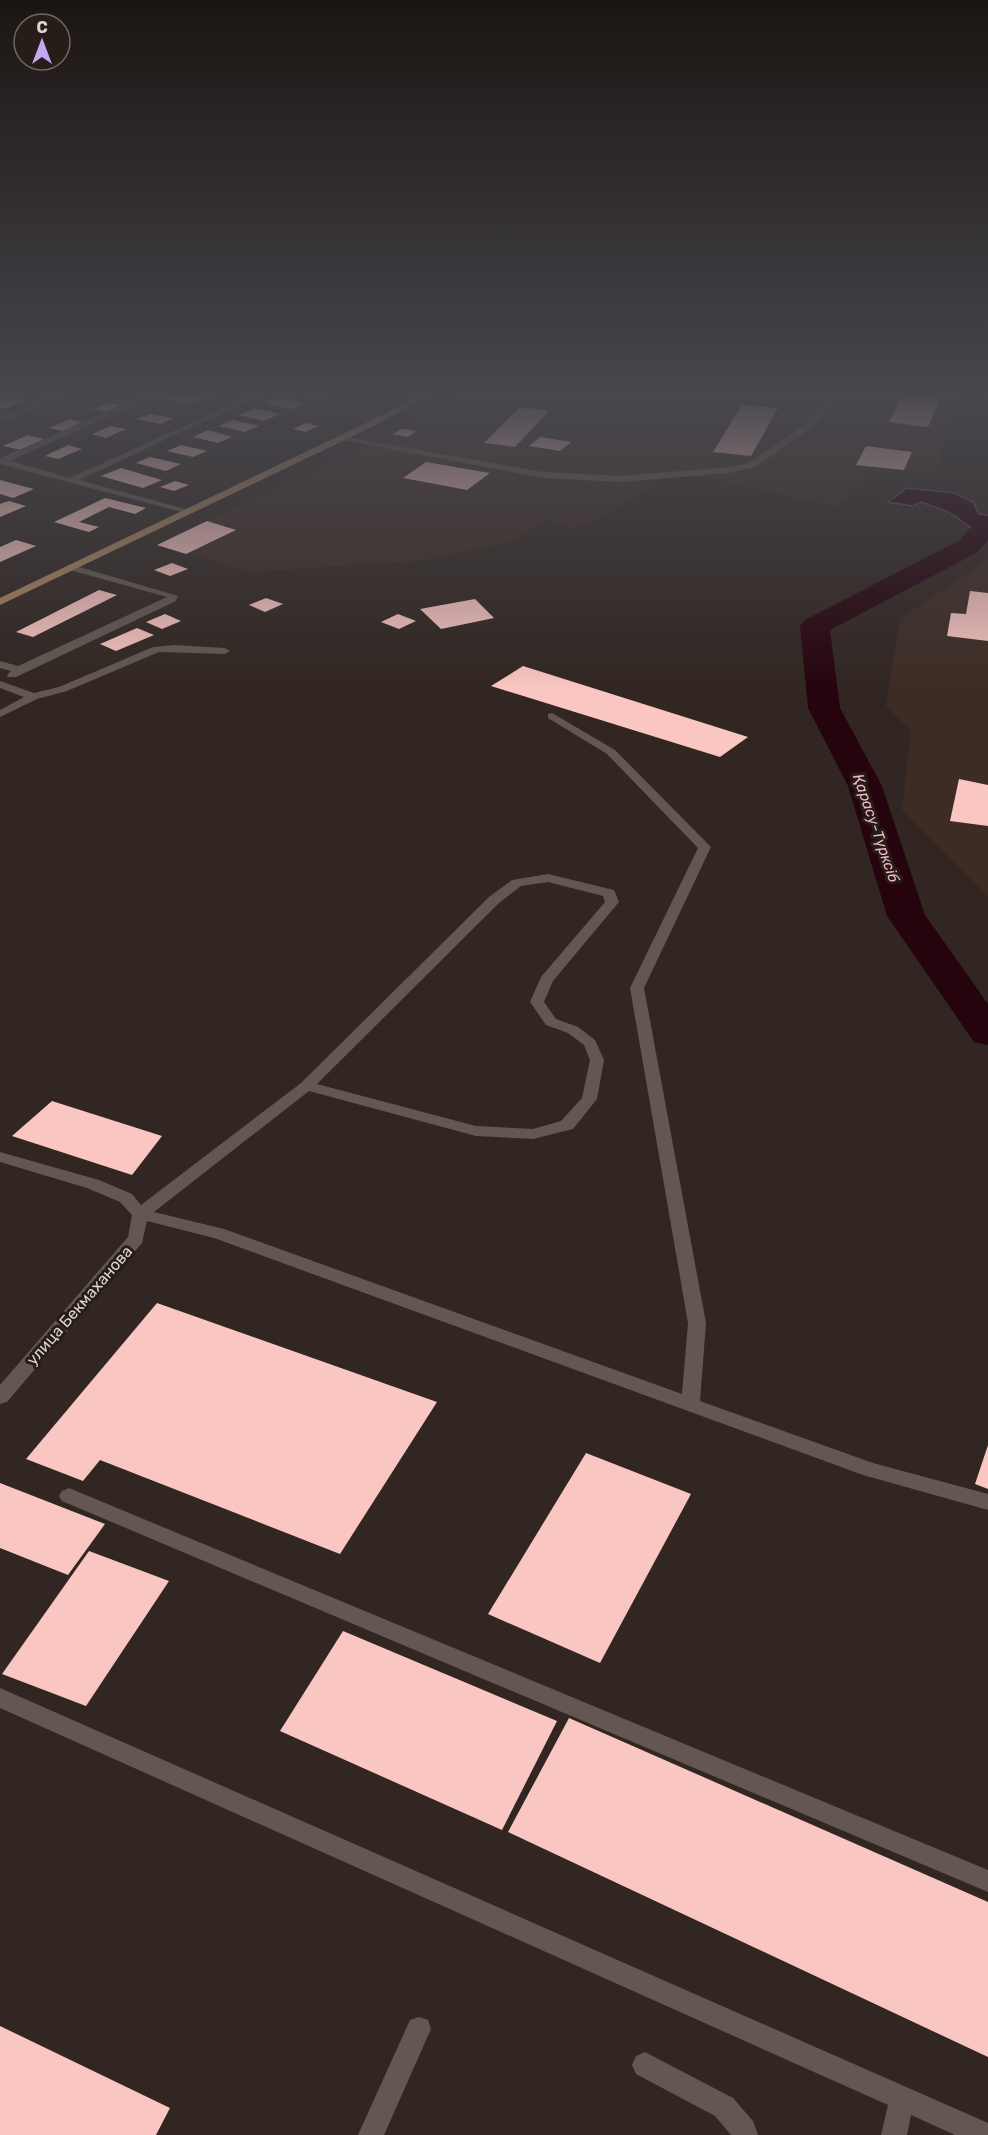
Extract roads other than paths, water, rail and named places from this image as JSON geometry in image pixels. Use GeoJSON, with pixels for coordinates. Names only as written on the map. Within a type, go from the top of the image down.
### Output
{"type":"FeatureCollection","features":[{"type":"Feature","properties":{"kind":"main road"},"geometry":{"type":"LineString","coordinates":[[0,602],[231,491]]}},
{"type":"Feature","properties":{"kind":"street"},"geometry":{"type":"LineString","coordinates":[[106,491],[186,512]]}},
{"type":"Feature","properties":{"kind":"street"},"geometry":{"type":"LineString","coordinates":[[0,684],[19,670],[173,596],[73,568]]}},
{"type":"Feature","properties":{"kind":"street"},"geometry":{"type":"LineString","coordinates":[[0,714],[33,697],[63,689],[157,649],[225,651]]}},
{"type":"Feature","properties":{"kind":"street"},"geometry":{"type":"LineString","coordinates":[[0,664],[19,670]]}},
{"type":"Feature","properties":{"kind":"street"},"geometry":{"type":"LineString","coordinates":[[0,684],[33,697]]}},
{"type":"Feature","properties":{"kind":"street"},"geometry":{"type":"LineString","coordinates":[[552,716],[611,752],[705,848],[637,988],[697,1323],[690,1404]]}},
{"type":"Feature","properties":{"kind":"street"},"geometry":{"type":"LineString","coordinates":[[140,1214],[306,1086],[494,900],[518,883],[548,878],[609,893],[612,902],[546,980],[537,1002],[551,1022],[573,1030],[590,1043],[597,1060],[589,1099],[567,1125],[533,1134],[476,1131],[306,1086]]}},
{"type":"Feature","properties":{"kind":"street"},"geometry":{"type":"LineString","coordinates":[[0,1157],[93,1184],[126,1198],[140,1214],[218,1233],[870,1470],[988,1502]]}},
{"type":"Feature","properties":{"kind":"street","name":"улица Бекмаханова"},"geometry":{"type":"LineString","coordinates":[[0,1397],[136,1239],[140,1214]]}},
{"type":"Feature","properties":{"kind":"street"},"geometry":{"type":"LineString","coordinates":[[69,1496],[988,1881]]}},
{"type":"Feature","properties":{"kind":"street"},"geometry":{"type":"LineString","coordinates":[[0,1698],[985,2135]]}},
{"type":"Feature","properties":{"kind":"street"},"geometry":{"type":"LineString","coordinates":[[371,2135],[419,2029]]}},
{"type":"Feature","properties":{"kind":"street"},"geometry":{"type":"LineString","coordinates":[[645,2065],[724,2107],[744,2130],[745,2135]]}},
{"type":"Feature","properties":{"kind":"street"},"geometry":{"type":"LineString","coordinates":[[894,2135],[902,2098]]}},
{"type":"Feature","properties":{"kind":"waterway","name":"Қарасу-Түрксіб"},"geometry":{"type":"LineString","coordinates":[[988,524],[969,546],[815,626],[824,708],[865,786],[906,916],[988,1033]]}}]}
